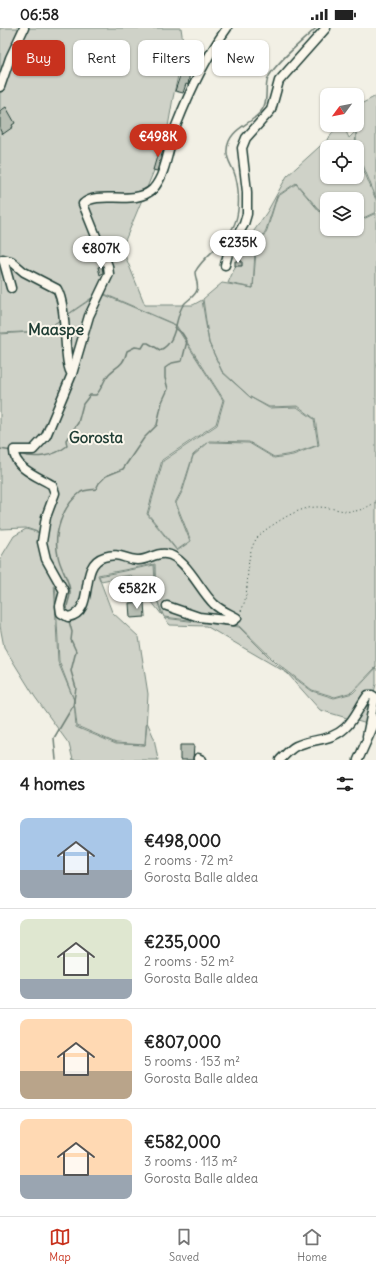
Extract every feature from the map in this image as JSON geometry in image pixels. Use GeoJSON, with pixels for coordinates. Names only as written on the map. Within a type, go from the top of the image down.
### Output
{"type":"FeatureCollection","features":[{"type":"Feature","properties":{"kind":"street"},"geometry":{"type":"LineString","coordinates":[[0,87],[10,58],[24,28]]}},
{"type":"Feature","properties":{"kind":"street"},"geometry":{"type":"LineString","coordinates":[[167,606],[211,620],[233,621],[237,618],[215,605],[206,596],[181,561],[175,556],[166,554],[137,560],[117,554],[101,558],[92,566],[84,602],[80,609],[73,617],[65,616],[61,613],[60,606],[64,591],[46,559],[42,542],[46,517],[55,493],[54,489],[52,485],[21,466],[16,461],[14,453],[33,450],[46,436],[72,374],[89,316],[109,274],[108,266],[83,204],[95,198],[128,198],[139,196],[150,191],[154,187],[163,171],[169,144],[182,114],[206,62],[227,28]]}},
{"type":"Feature","properties":{"kind":"street"},"geometry":{"type":"LineString","coordinates":[[225,265],[229,250],[244,224],[247,214],[247,192],[242,154],[246,138],[271,110],[278,81],[326,28]]}},
{"type":"Feature","properties":{"kind":"street"},"geometry":{"type":"LineString","coordinates":[[11,288],[3,259],[11,261],[24,272],[57,289],[64,314],[68,366],[72,374]]}},
{"type":"Feature","properties":{"kind":"street"},"geometry":{"type":"LineString","coordinates":[[280,760],[295,746],[334,736],[346,728],[364,700],[368,695],[372,695],[375,697],[368,736]]}},
{"type":"Feature","properties":{"kind":"street"},"geometry":{"type":"LineString","coordinates":[[358,760],[376,720]]}},
{"type":"Feature","properties":{"kind":"path"},"geometry":{"type":"LineString","coordinates":[[237,618],[246,600],[250,554],[256,539],[266,530],[285,517],[303,509],[318,507],[357,512],[376,502]]}},
{"type":"Feature","properties":{"kind":"shaded area"},"geometry":{"type":"Polygon","coordinates":[[[0,28],[181,28],[183,40],[138,40],[138,76],[178,76],[165,144],[122,248],[145,305],[193,305],[202,300],[209,343],[222,372],[250,397],[269,408],[297,407],[314,419],[318,445],[292,454],[274,457],[249,442],[209,441],[193,455],[182,490],[175,503],[190,541],[177,550],[148,514],[163,461],[217,425],[224,400],[176,325],[100,292],[44,331],[0,333],[0,28]]]}},
{"type":"Feature","properties":{"kind":"shaded area"},"geometry":{"type":"Polygon","coordinates":[[[376,96],[376,198],[364,167],[364,140],[356,140],[356,132],[364,132],[364,102],[376,96]]]}},
{"type":"Feature","properties":{"kind":"shaded area"},"geometry":{"type":"Polygon","coordinates":[[[333,132],[346,132],[349,138],[356,132],[355,140],[327,140],[333,132]]]}},
{"type":"Feature","properties":{"kind":"shaded area"},"geometry":{"type":"Polygon","coordinates":[[[320,146],[320,184],[364,184],[364,171],[376,200],[376,212],[364,218],[364,192],[320,192],[320,211],[296,183],[277,196],[266,230],[255,251],[253,288],[228,283],[245,244],[267,212],[287,176],[320,146]]]}},
{"type":"Feature","properties":{"kind":"shaded area"},"geometry":{"type":"Polygon","coordinates":[[[296,184],[320,212],[320,236],[364,236],[364,219],[376,213],[376,667],[352,692],[335,697],[312,690],[278,664],[239,626],[164,617],[156,597],[155,564],[98,575],[112,612],[139,637],[148,694],[145,745],[116,743],[77,726],[74,700],[59,661],[55,581],[41,533],[26,528],[0,529],[0,334],[44,331],[100,293],[175,325],[223,400],[216,424],[162,460],[147,514],[177,551],[191,541],[176,503],[183,490],[193,456],[209,442],[249,443],[274,458],[293,455],[319,445],[315,419],[298,406],[269,407],[250,397],[222,371],[209,343],[203,299],[222,283],[253,288],[256,252],[267,230],[277,197],[296,184]]]}},
{"type":"Feature","properties":{"kind":"shaded area"},"geometry":{"type":"Polygon","coordinates":[[[26,529],[40,533],[54,581],[58,662],[74,700],[76,727],[116,744],[145,745],[147,722],[154,738],[158,760],[73,760],[69,744],[35,697],[4,647],[0,626],[0,559],[14,536],[26,529]]]}},
{"type":"Feature","properties":{"kind":"shaded area"},"geometry":{"type":"Polygon","coordinates":[[[154,565],[156,597],[162,615],[131,575],[101,581],[99,576],[154,565]]]}},
{"type":"Feature","properties":{"kind":"shaded area"},"geometry":{"type":"Polygon","coordinates":[[[164,618],[239,627],[277,665],[312,691],[334,698],[353,693],[376,668],[376,684],[367,724],[320,710],[287,673],[206,626],[170,625],[164,618]]]}},
{"type":"Feature","properties":{"kind":"building"},"geometry":{"type":"Polygon","coordinates":[[[180,76],[189,76],[188,85],[186,84],[183,93],[175,91],[180,76]]]}},
{"type":"Feature","properties":{"kind":"building"},"geometry":{"type":"Polygon","coordinates":[[[6,107],[15,123],[12,125],[13,127],[3,134],[0,130],[0,111],[6,107]]]}},
{"type":"Feature","properties":{"kind":"building"},"geometry":{"type":"Polygon","coordinates":[[[160,146],[164,147],[157,171],[153,170],[160,146]]]}},
{"type":"Feature","properties":{"kind":"building"},"geometry":{"type":"Polygon","coordinates":[[[235,261],[242,261],[242,266],[235,266],[235,261]]]}},
{"type":"Feature","properties":{"kind":"building"},"geometry":{"type":"Polygon","coordinates":[[[102,266],[103,273],[100,275],[98,267],[102,266]]]}},
{"type":"Feature","properties":{"kind":"building"},"geometry":{"type":"Polygon","coordinates":[[[144,602],[145,617],[130,618],[129,603],[144,602]]]}},
{"type":"Feature","properties":{"kind":"building"},"geometry":{"type":"Polygon","coordinates":[[[180,745],[194,745],[193,760],[180,760],[180,745]]]}},
{"type":"Feature","properties":{"kind":"waterway","name":"Gorosta"},"geometry":{"type":"LineString","coordinates":[[19,454],[38,457],[50,455],[62,450],[67,446],[66,440],[78,423],[83,404],[90,395],[96,395],[98,393],[109,374],[123,361],[127,351],[135,347],[142,348],[145,343],[148,343],[160,350],[169,342],[174,332],[182,306],[196,293],[198,286],[195,272],[228,235],[236,220],[238,209],[238,189],[236,177],[227,156],[228,143],[231,137],[241,127],[258,115],[262,110],[265,103],[268,78],[272,72],[283,59],[316,28]]}},
{"type":"Feature","properties":{"kind":"waterway"},"geometry":{"type":"LineString","coordinates":[[67,612],[70,591],[59,560],[57,548],[60,521],[74,498],[81,492],[96,489],[99,483],[106,476],[123,469],[144,438],[157,425],[162,402],[168,389],[165,378],[165,368],[172,363],[182,361],[187,341],[182,333],[175,328]]}},
{"type":"Feature","properties":{"kind":"waterway","name":"Gorosta"},"geometry":{"type":"LineString","coordinates":[[0,449],[12,451]]}},
{"type":"Feature","properties":{"kind":"waterway"},"geometry":{"type":"LineString","coordinates":[[56,760],[54,738],[73,706],[76,688],[71,671],[76,651],[71,640],[72,632],[69,621]]}},
{"type":"Feature","properties":{"kind":"district","name":"Maaspe"},"geometry":{"type":"Point","coordinates":[56,329]}},
{"type":"Feature","properties":{"kind":"district","name":"Gorosta"},"geometry":{"type":"Point","coordinates":[96,437]}}]}
